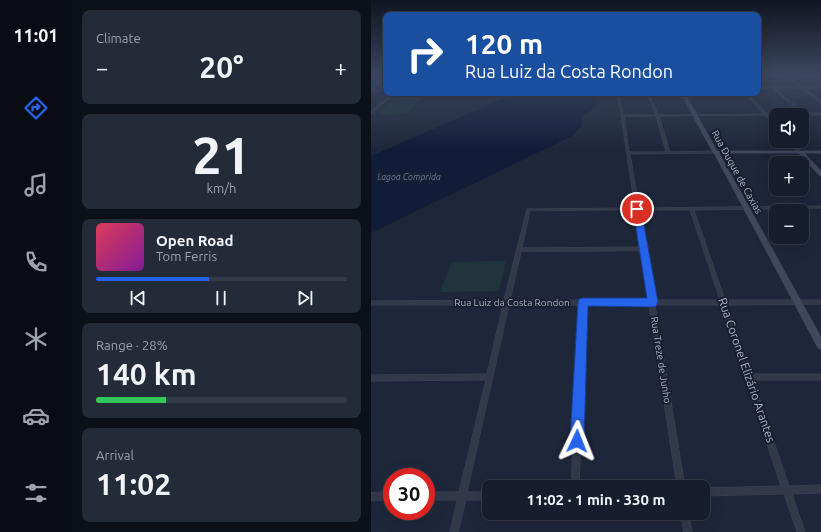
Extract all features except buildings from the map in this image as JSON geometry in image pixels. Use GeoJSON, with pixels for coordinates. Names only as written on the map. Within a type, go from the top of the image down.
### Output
{"type":"FeatureCollection","features":[{"type":"Feature","properties":{"kind":"main road","name":"Rua Duque de Caxias"},"geometry":{"type":"LineString","coordinates":[[687,100],[821,345]]}},
{"type":"Feature","properties":{"kind":"main road"},"geometry":{"type":"LineString","coordinates":[[714,152],[821,152]]}},
{"type":"Feature","properties":{"kind":"main road"},"geometry":{"type":"LineString","coordinates":[[800,152],[821,174]]}},
{"type":"Feature","properties":{"kind":"street"},"geometry":{"type":"LineString","coordinates":[[371,113],[386,100]]}},
{"type":"Feature","properties":{"kind":"street","name":"Rua Treze de Junho"},"geometry":{"type":"LineString","coordinates":[[619,100],[653,302],[680,480]]}},
{"type":"Feature","properties":{"kind":"street"},"geometry":{"type":"LineString","coordinates":[[651,100],[668,152]]}},
{"type":"Feature","properties":{"kind":"street"},"geometry":{"type":"LineString","coordinates":[[753,100],[769,117]]}},
{"type":"Feature","properties":{"kind":"street"},"geometry":{"type":"LineString","coordinates":[[787,100],[796,108]]}},
{"type":"Feature","properties":{"kind":"street"},"geometry":{"type":"LineString","coordinates":[[622,116],[766,114]]}},
{"type":"Feature","properties":{"kind":"street"},"geometry":{"type":"LineString","coordinates":[[809,114],[821,114]]}},
{"type":"Feature","properties":{"kind":"street"},"geometry":{"type":"LineString","coordinates":[[797,148],[800,152]]}},
{"type":"Feature","properties":{"kind":"street"},"geometry":{"type":"LineString","coordinates":[[628,152],[714,152]]}},
{"type":"Feature","properties":{"kind":"street"},"geometry":{"type":"LineString","coordinates":[[454,532],[528,210],[821,207]]}},
{"type":"Feature","properties":{"kind":"street","name":"Rua Coronel Elizário Arantes"},"geometry":{"type":"LineString","coordinates":[[693,208],[801,532]]}},
{"type":"Feature","properties":{"kind":"street"},"geometry":{"type":"LineString","coordinates":[[519,250],[644,249]]}},
{"type":"Feature","properties":{"kind":"street","name":"Rua Luiz da Costa Rondon"},"geometry":{"type":"LineString","coordinates":[[371,304],[724,301],[821,302]]}},
{"type":"Feature","properties":{"kind":"street"},"geometry":{"type":"LineString","coordinates":[[575,480],[583,302]]}},
{"type":"Feature","properties":{"kind":"street"},"geometry":{"type":"LineString","coordinates":[[371,378],[490,377]]}},
{"type":"Feature","properties":{"kind":"street"},"geometry":{"type":"LineString","coordinates":[[749,377],[821,377]]}},
{"type":"Feature","properties":{"kind":"street"},"geometry":{"type":"LineString","coordinates":[[710,492],[821,489]]}},
{"type":"Feature","properties":{"kind":"street"},"geometry":{"type":"LineString","coordinates":[[371,497],[383,496]]}},
{"type":"Feature","properties":{"kind":"street"},"geometry":{"type":"LineString","coordinates":[[435,496],[482,496]]}},
{"type":"Feature","properties":{"kind":"street"},"geometry":{"type":"LineString","coordinates":[[686,520],[688,532]]}},
{"type":"Feature","properties":{"kind":"green space"},"geometry":{"type":"Polygon","coordinates":[[[393,100],[419,100],[406,114],[376,115],[393,100]]]}},
{"type":"Feature","properties":{"kind":"green space"},"geometry":{"type":"Polygon","coordinates":[[[506,261],[499,291],[440,292],[452,262],[506,261]]]}},
{"type":"Feature","properties":{"kind":"water","name":"Lagoa Comprida"},"geometry":{"type":"Polygon","coordinates":[[[500,100],[595,100],[596,107],[582,117],[582,125],[572,136],[371,233],[371,156],[500,100]]]}},
{"type":"Feature","properties":{"kind":"route"},"geometry":{"type":"LineString","coordinates":[[577,441],[583,302],[653,302],[637,209]]}}]}
